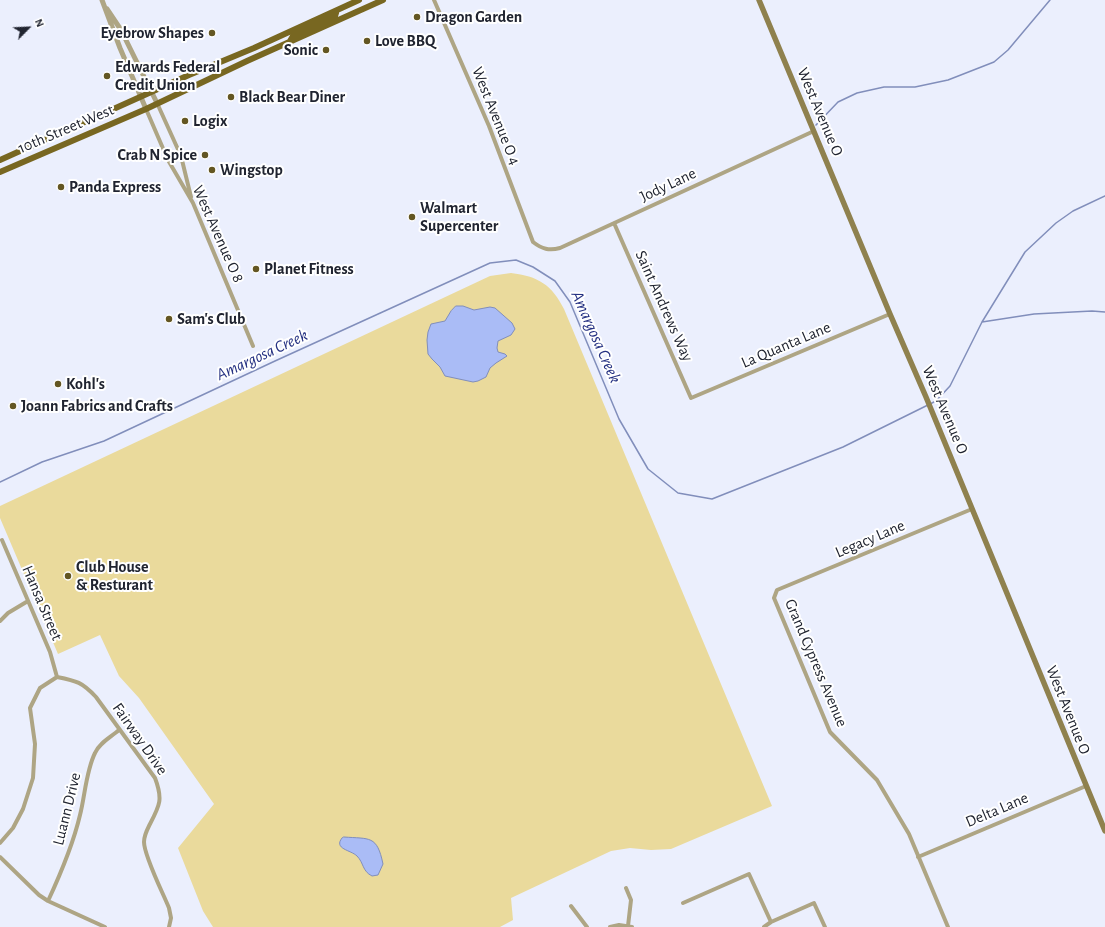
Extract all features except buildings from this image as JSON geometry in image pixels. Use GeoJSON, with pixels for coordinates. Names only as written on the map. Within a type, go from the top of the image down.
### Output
{"type":"FeatureCollection","features":[{"type":"Feature","properties":{"kind":"main road","name":"10th Street West"},"geometry":{"type":"LineString","coordinates":[[0,160],[359,0]]}},
{"type":"Feature","properties":{"kind":"main road","name":"10th Street West"},"geometry":{"type":"LineString","coordinates":[[0,172],[146,109],[290,41],[383,0]]}},
{"type":"Feature","properties":{"kind":"main road","name":"West Avenue O"},"geometry":{"type":"LineString","coordinates":[[759,0],[926,397],[1105,831]]}},
{"type":"Feature","properties":{"kind":"main road"},"geometry":{"type":"LineString","coordinates":[[290,41],[293,36],[334,16],[338,10]]}},
{"type":"Feature","properties":{"kind":"main road"},"geometry":{"type":"LineString","coordinates":[[26,149],[34,158]]}},
{"type":"Feature","properties":{"kind":"main road"},"geometry":{"type":"LineString","coordinates":[[26,149],[26,161]]}},
{"type":"Feature","properties":{"kind":"street","name":"West Avenue O 4"},"geometry":{"type":"LineString","coordinates":[[434,0],[489,126],[533,242]]}},
{"type":"Feature","properties":{"kind":"street","name":"West Avenue O 8"},"geometry":{"type":"LineString","coordinates":[[102,1],[121,30],[157,103]]}},
{"type":"Feature","properties":{"kind":"street","name":"West Avenue O 8"},"geometry":{"type":"LineString","coordinates":[[102,1],[140,97],[168,160],[193,203],[253,346]]}},
{"type":"Feature","properties":{"kind":"street"},"geometry":{"type":"LineString","coordinates":[[157,103],[180,156],[193,203]]}},
{"type":"Feature","properties":{"kind":"street","name":"Jody Lane"},"geometry":{"type":"LineString","coordinates":[[533,242],[544,249],[552,250],[560,248],[814,131]]}},
{"type":"Feature","properties":{"kind":"street","name":"Saint Andrews Way"},"geometry":{"type":"LineString","coordinates":[[614,223],[692,398]]}},
{"type":"Feature","properties":{"kind":"street","name":"La Quanta Lane"},"geometry":{"type":"LineString","coordinates":[[692,398],[890,314]]}},
{"type":"Feature","properties":{"kind":"street","name":"Legacy Lane"},"geometry":{"type":"LineString","coordinates":[[777,590],[972,510]]}},
{"type":"Feature","properties":{"kind":"street","name":"Hansa Street"},"geometry":{"type":"LineString","coordinates":[[2,540],[50,652],[57,677]]}},
{"type":"Feature","properties":{"kind":"street","name":"Grand Cypress Avenue"},"geometry":{"type":"LineString","coordinates":[[777,590],[774,598],[830,732],[877,780],[909,834],[948,927]]}},
{"type":"Feature","properties":{"kind":"street"},"geometry":{"type":"LineString","coordinates":[[0,621],[8,613],[28,601]]}},
{"type":"Feature","properties":{"kind":"street"},"geometry":{"type":"LineString","coordinates":[[0,843],[13,828],[23,809],[33,778],[36,744],[30,708],[40,688],[57,677]]}},
{"type":"Feature","properties":{"kind":"street","name":"Fairway Drive"},"geometry":{"type":"LineString","coordinates":[[57,677],[75,680],[87,686],[155,778],[161,800],[158,810],[145,833],[144,842],[146,853],[169,908],[171,918],[169,927]]}},
{"type":"Feature","properties":{"kind":"street","name":"Luann Drive"},"geometry":{"type":"LineString","coordinates":[[48,901],[71,849],[95,752],[119,730]]}},
{"type":"Feature","properties":{"kind":"street","name":"Delta Lane"},"geometry":{"type":"LineString","coordinates":[[918,857],[1086,786]]}},
{"type":"Feature","properties":{"kind":"street"},"geometry":{"type":"LineString","coordinates":[[0,857],[39,895],[48,901],[105,927]]}},
{"type":"Feature","properties":{"kind":"street"},"geometry":{"type":"LineString","coordinates":[[683,904],[749,874],[771,922]]}},
{"type":"Feature","properties":{"kind":"street"},"geometry":{"type":"LineString","coordinates":[[610,927],[619,925],[630,926],[630,900],[626,888]]}},
{"type":"Feature","properties":{"kind":"street"},"geometry":{"type":"LineString","coordinates":[[764,927],[771,922],[814,903],[825,927]]}},
{"type":"Feature","properties":{"kind":"street"},"geometry":{"type":"LineString","coordinates":[[571,906],[587,927]]}},
{"type":"Feature","properties":{"kind":"shaded area"},"geometry":{"type":"Polygon","coordinates":[[[511,273],[521,274],[543,283],[554,294],[564,309],[772,806],[671,849],[651,850],[630,848],[611,851],[511,898],[513,920],[500,927],[213,927],[203,911],[178,848],[214,804],[139,698],[119,676],[100,635],[58,654],[0,518],[0,506],[490,276],[511,273]]]}},
{"type":"Feature","properties":{"kind":"water"},"geometry":{"type":"Polygon","coordinates":[[[456,306],[463,306],[474,310],[490,307],[495,308],[512,323],[515,329],[511,335],[498,341],[498,352],[507,356],[490,368],[486,377],[478,381],[473,382],[445,376],[440,367],[428,354],[427,340],[431,324],[445,321],[456,306]]]}},
{"type":"Feature","properties":{"kind":"water"},"geometry":{"type":"Polygon","coordinates":[[[344,837],[366,839],[375,843],[381,855],[383,864],[378,875],[372,876],[366,872],[357,856],[341,847],[340,842],[344,837]]]}},
{"type":"Feature","properties":{"kind":"waterway"},"geometry":{"type":"LineString","coordinates":[[816,125],[838,102],[857,93],[884,87],[915,87],[948,80],[994,62],[1008,50],[1050,0]]}},
{"type":"Feature","properties":{"kind":"waterway"},"geometry":{"type":"LineString","coordinates":[[982,322],[1025,252],[1056,223],[1073,211],[1105,196]]}},
{"type":"Feature","properties":{"kind":"waterway","name":"Amargosa Creek"},"geometry":{"type":"LineString","coordinates":[[0,482],[42,462],[104,441],[490,263],[516,260],[533,267],[555,281],[570,302],[619,419],[648,469],[678,493],[712,499],[843,447],[936,401],[950,386],[982,322],[1034,314],[1092,311],[1105,312]]}},
{"type":"Feature","properties":{"kind":"place","name":"Dragon Garden"},"geometry":{"type":"Point","coordinates":[417,17]}},
{"type":"Feature","properties":{"kind":"place","name":"Eyebrow Shapes"},"geometry":{"type":"Point","coordinates":[212,33]}},
{"type":"Feature","properties":{"kind":"place","name":"Love BBQ"},"geometry":{"type":"Point","coordinates":[367,41]}},
{"type":"Feature","properties":{"kind":"place","name":"Sonic"},"geometry":{"type":"Point","coordinates":[326,50]}},
{"type":"Feature","properties":{"kind":"place","name":"Edwards Federal Credit Union"},"geometry":{"type":"Point","coordinates":[107,76]}},
{"type":"Feature","properties":{"kind":"place","name":"Black Bear Diner"},"geometry":{"type":"Point","coordinates":[231,97]}},
{"type":"Feature","properties":{"kind":"place","name":"Logix"},"geometry":{"type":"Point","coordinates":[185,121]}},
{"type":"Feature","properties":{"kind":"place","name":"Crab N Spice"},"geometry":{"type":"Point","coordinates":[205,155]}},
{"type":"Feature","properties":{"kind":"place","name":"Wingstop"},"geometry":{"type":"Point","coordinates":[212,170]}},
{"type":"Feature","properties":{"kind":"place","name":"Panda Express"},"geometry":{"type":"Point","coordinates":[61,187]}},
{"type":"Feature","properties":{"kind":"place","name":"Walmart Supercenter"},"geometry":{"type":"Point","coordinates":[412,217]}},
{"type":"Feature","properties":{"kind":"place","name":"Planet Fitness"},"geometry":{"type":"Point","coordinates":[256,269]}},
{"type":"Feature","properties":{"kind":"place","name":"Sam's Club"},"geometry":{"type":"Point","coordinates":[169,319]}},
{"type":"Feature","properties":{"kind":"place","name":"Kohl's"},"geometry":{"type":"Point","coordinates":[58,384]}},
{"type":"Feature","properties":{"kind":"place","name":"Joann Fabrics and Crafts"},"geometry":{"type":"Point","coordinates":[13,406]}},
{"type":"Feature","properties":{"kind":"place","name":"Club House & Resturant"},"geometry":{"type":"Point","coordinates":[68,576]}}]}
